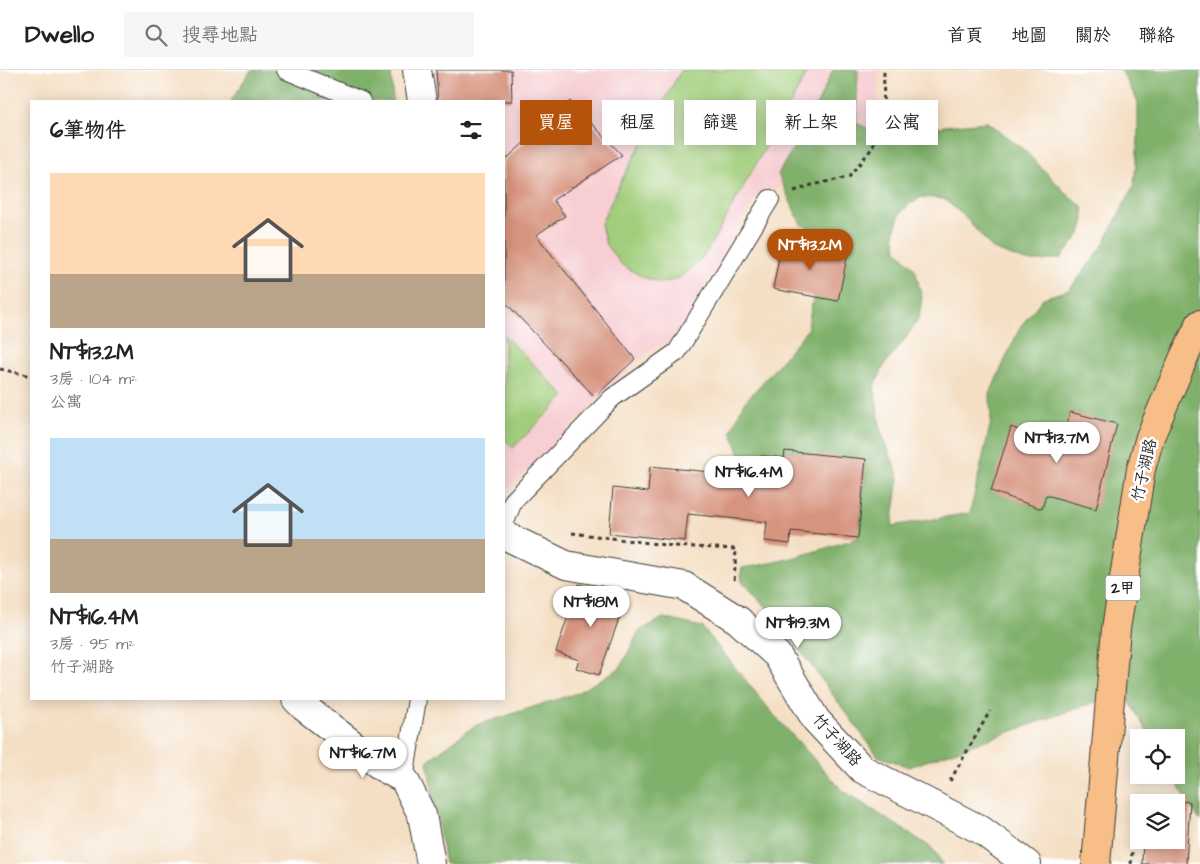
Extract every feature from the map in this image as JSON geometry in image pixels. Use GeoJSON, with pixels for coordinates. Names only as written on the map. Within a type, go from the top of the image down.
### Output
{"type":"FeatureCollection","features":[{"type":"Feature","properties":{"kind":"main road","name":"竹子湖路"},"geometry":{"type":"LineString","coordinates":[[1096,864],[1116,629],[1141,469],[1150,437],[1200,324]]}},
{"type":"Feature","properties":{"kind":"street"},"geometry":{"type":"LineString","coordinates":[[417,70],[422,100]]}},
{"type":"Feature","properties":{"kind":"street","name":"竹子湖路"},"geometry":{"type":"LineString","coordinates":[[505,535],[566,565],[684,586],[738,620],[777,655],[816,720],[862,769],[981,830],[1027,864]]}},
{"type":"Feature","properties":{"kind":"street"},"geometry":{"type":"LineString","coordinates":[[297,700],[382,767],[404,779],[422,815],[431,864]]}},
{"type":"Feature","properties":{"kind":"lane"},"geometry":{"type":"LineString","coordinates":[[286,70],[359,100]]}},
{"type":"Feature","properties":{"kind":"lane"},"geometry":{"type":"LineString","coordinates":[[505,522],[513,501],[612,398],[678,352],[770,199]]}},
{"type":"Feature","properties":{"kind":"lane"},"geometry":{"type":"LineString","coordinates":[[404,779],[417,700]]}},
{"type":"Feature","properties":{"kind":"path"},"geometry":{"type":"LineString","coordinates":[[770,199],[812,185],[849,177],[872,148],[883,119],[884,70]]}},
{"type":"Feature","properties":{"kind":"path"},"geometry":{"type":"LineString","coordinates":[[0,369],[30,376]]}},
{"type":"Feature","properties":{"kind":"path"},"geometry":{"type":"LineString","coordinates":[[567,532],[673,546],[736,549]]}},
{"type":"Feature","properties":{"kind":"path"},"geometry":{"type":"LineString","coordinates":[[949,784],[990,711]]}},
{"type":"Feature","properties":{"kind":"shaded area"},"geometry":{"type":"Polygon","coordinates":[[[434,70],[879,70],[877,100],[866,100],[866,144],[859,157],[835,175],[779,187],[756,196],[674,340],[656,346],[637,362],[505,492],[505,100],[436,100],[434,70]]]}},
{"type":"Feature","properties":{"kind":"green space"},"geometry":{"type":"Polygon","coordinates":[[[251,70],[391,70],[393,100],[232,100],[251,70]]]}},
{"type":"Feature","properties":{"kind":"green space"},"geometry":{"type":"Polygon","coordinates":[[[681,70],[809,70],[792,100],[766,100],[767,145],[706,253],[679,278],[661,283],[643,277],[622,265],[606,245],[601,224],[641,145],[674,145],[674,100],[665,100],[681,70]]]}},
{"type":"Feature","properties":{"kind":"green space"},"geometry":{"type":"Polygon","coordinates":[[[833,70],[858,70],[856,123],[856,100],[819,100],[833,70]]]}},
{"type":"Feature","properties":{"kind":"green space"},"geometry":{"type":"Polygon","coordinates":[[[1121,70],[1200,70],[1200,821],[1177,784],[1185,784],[1185,729],[1145,729],[1124,692],[909,767],[878,756],[774,615],[742,582],[742,568],[786,559],[858,538],[866,460],[785,451],[784,458],[761,456],[742,459],[731,432],[743,404],[807,330],[825,237],[800,223],[778,174],[795,145],[856,145],[856,123],[866,128],[866,145],[938,145],[938,128],[987,122],[1024,150],[1066,193],[1083,207],[1084,219],[1080,234],[1061,258],[1042,261],[1025,261],[993,249],[963,215],[944,199],[922,197],[911,203],[900,213],[894,233],[897,250],[915,269],[922,298],[919,317],[906,338],[885,364],[874,387],[881,431],[899,478],[892,526],[970,513],[991,422],[990,393],[1020,327],[1043,298],[1069,290],[1101,249],[1134,185],[1138,139],[1138,102],[1121,70]]]}},
{"type":"Feature","properties":{"kind":"green space"},"geometry":{"type":"Polygon","coordinates":[[[505,336],[565,396],[513,448],[505,440],[505,336]]]}},
{"type":"Feature","properties":{"kind":"green space"},"geometry":{"type":"Polygon","coordinates":[[[663,618],[702,627],[774,715],[842,790],[932,848],[943,864],[445,864],[427,761],[474,726],[577,693],[620,668],[639,631],[663,618]]]}},
{"type":"Feature","properties":{"kind":"building"},"geometry":{"type":"Polygon","coordinates":[[[436,70],[511,70],[512,101],[438,100],[436,70]]]}},
{"type":"Feature","properties":{"kind":"building"},"geometry":{"type":"Polygon","coordinates":[[[592,124],[602,134],[602,145],[612,145],[622,155],[553,200],[565,216],[536,235],[635,359],[595,397],[505,302],[505,160],[522,145],[592,145],[592,124]]]}},
{"type":"Feature","properties":{"kind":"building"},"geometry":{"type":"Polygon","coordinates":[[[782,241],[848,253],[838,301],[773,289],[782,241]]]}},
{"type":"Feature","properties":{"kind":"building"},"geometry":{"type":"Polygon","coordinates":[[[1070,412],[1117,424],[1096,509],[1046,495],[1042,509],[991,491],[1011,427],[1061,447],[1070,412]]]}},
{"type":"Feature","properties":{"kind":"building"},"geometry":{"type":"Polygon","coordinates":[[[785,451],[866,459],[858,538],[791,531],[790,544],[765,541],[767,522],[688,514],[685,541],[609,533],[613,488],[648,492],[650,466],[740,475],[742,459],[761,461],[761,456],[784,458],[785,451]]]}},
{"type":"Feature","properties":{"kind":"building"},"geometry":{"type":"Polygon","coordinates":[[[579,584],[626,599],[599,675],[576,668],[579,660],[556,652],[579,584]]]}},
{"type":"Feature","properties":{"kind":"building"},"geometry":{"type":"Polygon","coordinates":[[[1185,802],[1190,802],[1186,864],[1142,864],[1143,849],[1185,849],[1185,802]]]}}]}
